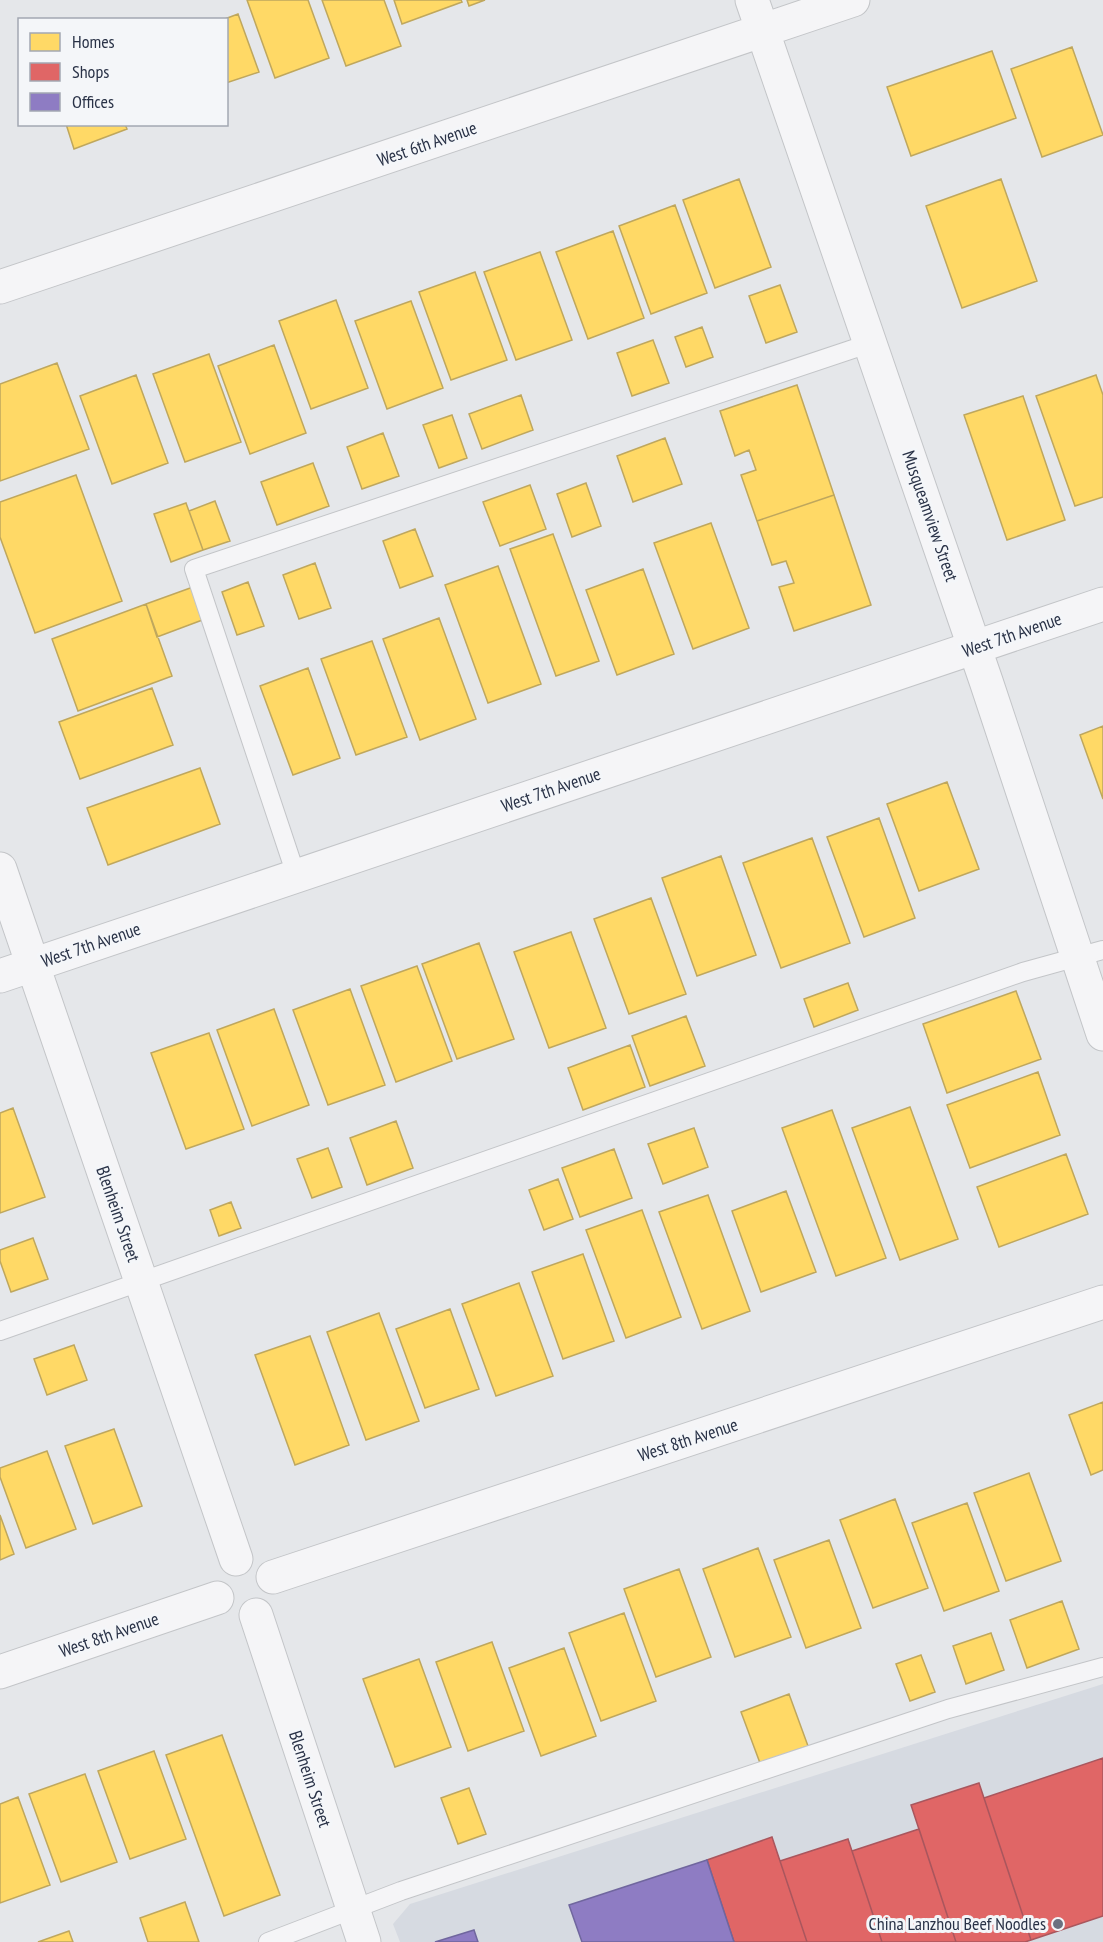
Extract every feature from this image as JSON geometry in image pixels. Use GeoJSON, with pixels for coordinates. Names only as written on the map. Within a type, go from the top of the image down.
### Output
{"type":"FeatureCollection","features":[{"type":"Feature","properties":{"kind":"street","name":"Musqueamview Street"},"geometry":{"type":"LineString","coordinates":[[752,0],[975,648],[1090,954],[1103,1034]]}},
{"type":"Feature","properties":{"kind":"street","name":"West 6th Avenue"},"geometry":{"type":"LineString","coordinates":[[0,287],[854,0]]}},
{"type":"Feature","properties":{"kind":"street","name":"West 7th Avenue"},"geometry":{"type":"LineString","coordinates":[[0,976],[1103,604]]}},
{"type":"Feature","properties":{"kind":"street","name":"Blenheim Street"},"geometry":{"type":"LineString","coordinates":[[0,869],[236,1559]]}},
{"type":"Feature","properties":{"kind":"street","name":"West 8th Avenue"},"geometry":{"type":"LineString","coordinates":[[273,1577],[1103,1302]]}},
{"type":"Feature","properties":{"kind":"street"},"geometry":{"type":"LineString","coordinates":[[245,1557],[262,1563],[273,1577],[274,1595],[264,1611],[256,1615],[237,1616],[229,1612],[217,1598],[217,1579],[227,1563],[236,1559],[245,1557]]}},
{"type":"Feature","properties":{"kind":"street","name":"West 8th Avenue"},"geometry":{"type":"LineString","coordinates":[[0,1672],[217,1598]]}},
{"type":"Feature","properties":{"kind":"street","name":"Blenheim Street"},"geometry":{"type":"LineString","coordinates":[[256,1615],[364,1942]]}},
{"type":"Feature","properties":{"kind":"lane"},"geometry":{"type":"LineString","coordinates":[[296,875],[194,569],[871,343]]}},
{"type":"Feature","properties":{"kind":"lane"},"geometry":{"type":"LineString","coordinates":[[0,1331],[1023,972],[1090,954]]}},
{"type":"Feature","properties":{"kind":"lane"},"geometry":{"type":"LineString","coordinates":[[268,1942],[401,1891],[948,1709],[1103,1666]]}},
{"type":"Feature","properties":{"kind":"shaded area"},"geometry":{"type":"Polygon","coordinates":[[[1103,1684],[1103,1942],[400,1942],[393,1924],[410,1904],[1103,1684]]]}},
{"type":"Feature","properties":{"kind":"building: Homes"},"geometry":{"type":"Polygon","coordinates":[[[247,0],[308,0],[329,58],[275,78],[247,0]]]}},
{"type":"Feature","properties":{"kind":"building: Homes"},"geometry":{"type":"Polygon","coordinates":[[[322,0],[384,0],[401,46],[346,66],[322,0]]]}},
{"type":"Feature","properties":{"kind":"building: Homes"},"geometry":{"type":"Polygon","coordinates":[[[394,0],[461,0],[462,2],[402,24],[394,0]]]}},
{"type":"Feature","properties":{"kind":"building: Homes"},"geometry":{"type":"Polygon","coordinates":[[[467,0],[485,0],[469,6],[467,0]]]}},
{"type":"Feature","properties":{"kind":"building: Homes"},"geometry":{"type":"Polygon","coordinates":[[[238,14],[259,72],[228,82],[228,18],[238,14]]]}},
{"type":"Feature","properties":{"kind":"building: Homes"},"geometry":{"type":"Polygon","coordinates":[[[1072,47],[1103,135],[1042,157],[1011,69],[1072,47]]]}},
{"type":"Feature","properties":{"kind":"building: Homes"},"geometry":{"type":"Polygon","coordinates":[[[992,51],[1016,118],[911,156],[887,87],[992,51]]]}},
{"type":"Feature","properties":{"kind":"building: Homes"},"geometry":{"type":"Polygon","coordinates":[[[67,126],[126,126],[127,129],[74,149],[67,126]]]}},
{"type":"Feature","properties":{"kind":"building: Homes"},"geometry":{"type":"Polygon","coordinates":[[[739,179],[771,267],[715,288],[683,200],[739,179]]]}},
{"type":"Feature","properties":{"kind":"building: Homes"},"geometry":{"type":"Polygon","coordinates":[[[1001,179],[1037,281],[962,308],[926,206],[1001,179]]]}},
{"type":"Feature","properties":{"kind":"building: Homes"},"geometry":{"type":"Polygon","coordinates":[[[675,205],[707,293],[651,314],[619,226],[675,205]]]}},
{"type":"Feature","properties":{"kind":"building: Homes"},"geometry":{"type":"Polygon","coordinates":[[[613,231],[644,318],[588,339],[556,252],[613,231]]]}},
{"type":"Feature","properties":{"kind":"building: Homes"},"geometry":{"type":"Polygon","coordinates":[[[540,252],[572,340],[516,360],[484,272],[540,252]]]}},
{"type":"Feature","properties":{"kind":"building: Homes"},"geometry":{"type":"Polygon","coordinates":[[[475,272],[507,360],[451,380],[419,292],[475,272]]]}},
{"type":"Feature","properties":{"kind":"building: Homes"},"geometry":{"type":"Polygon","coordinates":[[[780,285],[797,332],[766,343],[749,296],[780,285]]]}},
{"type":"Feature","properties":{"kind":"building: Homes"},"geometry":{"type":"Polygon","coordinates":[[[336,300],[368,388],[311,409],[279,321],[336,300]]]}},
{"type":"Feature","properties":{"kind":"building: Homes"},"geometry":{"type":"Polygon","coordinates":[[[411,301],[443,388],[387,409],[355,321],[411,301]]]}},
{"type":"Feature","properties":{"kind":"building: Homes"},"geometry":{"type":"Polygon","coordinates":[[[702,327],[713,357],[686,367],[675,337],[702,327]]]}},
{"type":"Feature","properties":{"kind":"building: Homes"},"geometry":{"type":"Polygon","coordinates":[[[653,340],[669,383],[632,396],[617,353],[653,340]]]}},
{"type":"Feature","properties":{"kind":"building: Homes"},"geometry":{"type":"Polygon","coordinates":[[[274,345],[306,433],[250,454],[218,366],[274,345]]]}},
{"type":"Feature","properties":{"kind":"building: Homes"},"geometry":{"type":"Polygon","coordinates":[[[209,354],[241,442],[185,462],[153,374],[209,354]]]}},
{"type":"Feature","properties":{"kind":"building: Homes"},"geometry":{"type":"Polygon","coordinates":[[[57,363],[89,449],[0,481],[0,384],[57,363]]]}},
{"type":"Feature","properties":{"kind":"building: Homes"},"geometry":{"type":"Polygon","coordinates":[[[136,375],[168,463],[112,484],[80,396],[136,375]]]}},
{"type":"Feature","properties":{"kind":"building: Homes"},"geometry":{"type":"Polygon","coordinates":[[[1096,375],[1103,395],[1103,497],[1075,506],[1036,396],[1096,375]]]}},
{"type":"Feature","properties":{"kind":"building: Homes"},"geometry":{"type":"Polygon","coordinates":[[[797,385],[834,495],[757,521],[741,475],[756,470],[749,450],[735,456],[720,411],[797,385]]]}},
{"type":"Feature","properties":{"kind":"building: Homes"},"geometry":{"type":"Polygon","coordinates":[[[521,395],[533,430],[482,449],[469,414],[521,395]]]}},
{"type":"Feature","properties":{"kind":"building: Homes"},"geometry":{"type":"Polygon","coordinates":[[[1023,396],[1065,520],[1007,540],[964,415],[1023,396]]]}},
{"type":"Feature","properties":{"kind":"building: Homes"},"geometry":{"type":"Polygon","coordinates":[[[452,415],[467,458],[439,468],[423,425],[452,415]]]}},
{"type":"Feature","properties":{"kind":"building: Homes"},"geometry":{"type":"Polygon","coordinates":[[[383,433],[399,476],[362,489],[347,447],[383,433]]]}},
{"type":"Feature","properties":{"kind":"building: Homes"},"geometry":{"type":"Polygon","coordinates":[[[665,438],[682,484],[633,502],[617,456],[665,438]]]}},
{"type":"Feature","properties":{"kind":"building: Homes"},"geometry":{"type":"Polygon","coordinates":[[[313,463],[329,506],[277,525],[261,482],[313,463]]]}},
{"type":"Feature","properties":{"kind":"building: Homes"},"geometry":{"type":"Polygon","coordinates":[[[76,475],[122,601],[35,633],[0,537],[0,502],[76,475]]]}},
{"type":"Feature","properties":{"kind":"building: Homes"},"geometry":{"type":"Polygon","coordinates":[[[586,483],[601,526],[572,537],[557,494],[586,483]]]}},
{"type":"Feature","properties":{"kind":"building: Homes"},"geometry":{"type":"Polygon","coordinates":[[[530,485],[546,529],[500,546],[483,502],[530,485]]]}},
{"type":"Feature","properties":{"kind":"building: Homes"},"geometry":{"type":"Polygon","coordinates":[[[834,495],[871,605],[794,631],[779,587],[794,583],[786,561],[772,565],[757,521],[834,495]]]}},
{"type":"Feature","properties":{"kind":"building: Homes"},"geometry":{"type":"Polygon","coordinates":[[[215,501],[230,541],[203,550],[189,511],[215,501]]]}},
{"type":"Feature","properties":{"kind":"building: Homes"},"geometry":{"type":"Polygon","coordinates":[[[186,503],[203,550],[171,562],[154,514],[186,503]]]}},
{"type":"Feature","properties":{"kind":"building: Homes"},"geometry":{"type":"Polygon","coordinates":[[[711,523],[749,628],[693,649],[654,543],[711,523]]]}},
{"type":"Feature","properties":{"kind":"building: Homes"},"geometry":{"type":"Polygon","coordinates":[[[415,529],[433,576],[400,588],[383,541],[415,529]]]}},
{"type":"Feature","properties":{"kind":"building: Homes"},"geometry":{"type":"Polygon","coordinates":[[[553,534],[599,661],[556,676],[510,549],[553,534]]]}},
{"type":"Feature","properties":{"kind":"building: Homes"},"geometry":{"type":"Polygon","coordinates":[[[315,563],[331,608],[299,619],[283,575],[315,563]]]}},
{"type":"Feature","properties":{"kind":"building: Homes"},"geometry":{"type":"Polygon","coordinates":[[[498,566],[541,684],[488,703],[445,585],[498,566]]]}},
{"type":"Feature","properties":{"kind":"building: Homes"},"geometry":{"type":"Polygon","coordinates":[[[643,569],[674,654],[617,675],[586,590],[643,569]]]}},
{"type":"Feature","properties":{"kind":"building: Homes"},"geometry":{"type":"Polygon","coordinates":[[[248,582],[264,626],[237,635],[222,592],[248,582]]]}},
{"type":"Feature","properties":{"kind":"building: Homes"},"geometry":{"type":"Polygon","coordinates":[[[193,587],[205,619],[157,637],[146,604],[193,587]]]}},
{"type":"Feature","properties":{"kind":"building: Homes"},"geometry":{"type":"Polygon","coordinates":[[[146,604],[172,676],[78,711],[52,639],[146,604]]]}},
{"type":"Feature","properties":{"kind":"building: Homes"},"geometry":{"type":"Polygon","coordinates":[[[439,618],[476,719],[420,740],[383,639],[439,618]]]}},
{"type":"Feature","properties":{"kind":"building: Homes"},"geometry":{"type":"Polygon","coordinates":[[[372,641],[407,737],[356,755],[321,659],[372,641]]]}},
{"type":"Feature","properties":{"kind":"building: Homes"},"geometry":{"type":"Polygon","coordinates":[[[308,668],[340,758],[293,775],[260,686],[308,668]]]}},
{"type":"Feature","properties":{"kind":"building: Homes"},"geometry":{"type":"Polygon","coordinates":[[[152,688],[173,745],[80,779],[59,722],[152,688]]]}},
{"type":"Feature","properties":{"kind":"building: Homes"},"geometry":{"type":"Polygon","coordinates":[[[1103,726],[1103,799],[1080,735],[1103,726]]]}},
{"type":"Feature","properties":{"kind":"building: Homes"},"geometry":{"type":"Polygon","coordinates":[[[200,768],[220,824],[108,865],[87,808],[200,768]]]}},
{"type":"Feature","properties":{"kind":"building: Homes"},"geometry":{"type":"Polygon","coordinates":[[[947,782],[979,869],[919,891],[887,804],[947,782]]]}},
{"type":"Feature","properties":{"kind":"building: Homes"},"geometry":{"type":"Polygon","coordinates":[[[879,818],[915,918],[864,937],[827,837],[879,818]]]}},
{"type":"Feature","properties":{"kind":"building: Homes"},"geometry":{"type":"Polygon","coordinates":[[[812,838],[850,943],[781,968],[743,863],[812,838]]]}},
{"type":"Feature","properties":{"kind":"building: Homes"},"geometry":{"type":"Polygon","coordinates":[[[721,856],[756,955],[697,976],[662,878],[721,856]]]}},
{"type":"Feature","properties":{"kind":"building: Homes"},"geometry":{"type":"Polygon","coordinates":[[[651,898],[686,994],[629,1014],[594,919],[651,898]]]}},
{"type":"Feature","properties":{"kind":"building: Homes"},"geometry":{"type":"Polygon","coordinates":[[[571,932],[606,1028],[549,1048],[514,952],[571,932]]]}},
{"type":"Feature","properties":{"kind":"building: Homes"},"geometry":{"type":"Polygon","coordinates":[[[479,943],[514,1039],[457,1059],[422,964],[479,943]]]}},
{"type":"Feature","properties":{"kind":"building: Homes"},"geometry":{"type":"Polygon","coordinates":[[[417,966],[452,1061],[396,1082],[361,986],[417,966]]]}},
{"type":"Feature","properties":{"kind":"building: Homes"},"geometry":{"type":"Polygon","coordinates":[[[848,983],[858,1010],[814,1027],[804,999],[848,983]]]}},
{"type":"Feature","properties":{"kind":"building: Homes"},"geometry":{"type":"Polygon","coordinates":[[[350,989],[385,1085],[328,1105],[293,1010],[350,989]]]}},
{"type":"Feature","properties":{"kind":"building: Homes"},"geometry":{"type":"Polygon","coordinates":[[[1016,991],[1041,1059],[947,1093],[923,1024],[1016,991]]]}},
{"type":"Feature","properties":{"kind":"building: Homes"},"geometry":{"type":"Polygon","coordinates":[[[274,1009],[309,1105],[252,1126],[217,1030],[274,1009]]]}},
{"type":"Feature","properties":{"kind":"building: Homes"},"geometry":{"type":"Polygon","coordinates":[[[686,1016],[705,1066],[650,1086],[632,1036],[686,1016]]]}},
{"type":"Feature","properties":{"kind":"building: Homes"},"geometry":{"type":"Polygon","coordinates":[[[209,1033],[244,1129],[186,1149],[151,1053],[209,1033]]]}},
{"type":"Feature","properties":{"kind":"building: Homes"},"geometry":{"type":"Polygon","coordinates":[[[630,1045],[645,1087],[583,1110],[568,1068],[630,1045]]]}},
{"type":"Feature","properties":{"kind":"building: Homes"},"geometry":{"type":"Polygon","coordinates":[[[1038,1072],[1060,1135],[970,1168],[947,1105],[1038,1072]]]}},
{"type":"Feature","properties":{"kind":"building: Homes"},"geometry":{"type":"Polygon","coordinates":[[[910,1107],[958,1239],[900,1260],[852,1128],[910,1107]]]}},
{"type":"Feature","properties":{"kind":"building: Homes"},"geometry":{"type":"Polygon","coordinates":[[[13,1108],[45,1197],[0,1213],[0,1113],[13,1108]]]}},
{"type":"Feature","properties":{"kind":"building: Homes"},"geometry":{"type":"Polygon","coordinates":[[[832,1110],[886,1258],[836,1276],[782,1128],[832,1110]]]}},
{"type":"Feature","properties":{"kind":"building: Homes"},"geometry":{"type":"Polygon","coordinates":[[[396,1121],[413,1168],[367,1185],[350,1138],[396,1121]]]}},
{"type":"Feature","properties":{"kind":"building: Homes"},"geometry":{"type":"Polygon","coordinates":[[[694,1128],[708,1167],[663,1184],[648,1144],[694,1128]]]}},
{"type":"Feature","properties":{"kind":"building: Homes"},"geometry":{"type":"Polygon","coordinates":[[[328,1148],[342,1187],[312,1198],[297,1159],[328,1148]]]}},
{"type":"Feature","properties":{"kind":"building: Homes"},"geometry":{"type":"Polygon","coordinates":[[[614,1149],[632,1198],[580,1217],[562,1168],[614,1149]]]}},
{"type":"Feature","properties":{"kind":"building: Homes"},"geometry":{"type":"Polygon","coordinates":[[[1066,1154],[1088,1214],[999,1247],[977,1187],[1066,1154]]]}},
{"type":"Feature","properties":{"kind":"building: Homes"},"geometry":{"type":"Polygon","coordinates":[[[558,1179],[573,1219],[544,1230],[529,1190],[558,1179]]]}},
{"type":"Feature","properties":{"kind":"building: Homes"},"geometry":{"type":"Polygon","coordinates":[[[786,1191],[816,1272],[761,1292],[732,1211],[786,1191]]]}},
{"type":"Feature","properties":{"kind":"building: Homes"},"geometry":{"type":"Polygon","coordinates":[[[708,1195],[750,1311],[702,1329],[659,1212],[708,1195]]]}},
{"type":"Feature","properties":{"kind":"building: Homes"},"geometry":{"type":"Polygon","coordinates":[[[231,1202],[241,1228],[219,1236],[210,1210],[231,1202]]]}},
{"type":"Feature","properties":{"kind":"building: Homes"},"geometry":{"type":"Polygon","coordinates":[[[642,1210],[681,1317],[626,1338],[586,1230],[642,1210]]]}},
{"type":"Feature","properties":{"kind":"building: Homes"},"geometry":{"type":"Polygon","coordinates":[[[33,1238],[48,1279],[11,1292],[0,1261],[0,1250],[33,1238]]]}},
{"type":"Feature","properties":{"kind":"building: Homes"},"geometry":{"type":"Polygon","coordinates":[[[583,1254],[614,1341],[563,1359],[532,1272],[583,1254]]]}},
{"type":"Feature","properties":{"kind":"building: Homes"},"geometry":{"type":"Polygon","coordinates":[[[519,1283],[553,1376],[496,1396],[462,1304],[519,1283]]]}},
{"type":"Feature","properties":{"kind":"building: Homes"},"geometry":{"type":"Polygon","coordinates":[[[450,1309],[479,1389],[425,1408],[396,1329],[450,1309]]]}},
{"type":"Feature","properties":{"kind":"building: Homes"},"geometry":{"type":"Polygon","coordinates":[[[379,1313],[419,1421],[366,1440],[327,1332],[379,1313]]]}},
{"type":"Feature","properties":{"kind":"building: Homes"},"geometry":{"type":"Polygon","coordinates":[[[310,1336],[349,1445],[295,1465],[255,1355],[310,1336]]]}},
{"type":"Feature","properties":{"kind":"building: Homes"},"geometry":{"type":"Polygon","coordinates":[[[74,1345],[87,1380],[47,1395],[34,1359],[74,1345]]]}},
{"type":"Feature","properties":{"kind":"building: Homes"},"geometry":{"type":"Polygon","coordinates":[[[1103,1402],[1103,1470],[1091,1475],[1069,1415],[1103,1402]]]}},
{"type":"Feature","properties":{"kind":"building: Homes"},"geometry":{"type":"Polygon","coordinates":[[[114,1429],[142,1506],[93,1524],[65,1446],[114,1429]]]}},
{"type":"Feature","properties":{"kind":"building: Homes"},"geometry":{"type":"Polygon","coordinates":[[[47,1451],[76,1529],[26,1548],[0,1477],[0,1468],[47,1451]]]}},
{"type":"Feature","properties":{"kind":"building: Homes"},"geometry":{"type":"Polygon","coordinates":[[[1029,1473],[1061,1561],[1006,1581],[974,1493],[1029,1473]]]}},
{"type":"Feature","properties":{"kind":"building: Homes"},"geometry":{"type":"Polygon","coordinates":[[[895,1499],[928,1588],[873,1608],[840,1520],[895,1499]]]}},
{"type":"Feature","properties":{"kind":"building: Homes"},"geometry":{"type":"Polygon","coordinates":[[[967,1503],[999,1591],[944,1611],[912,1523],[967,1503]]]}},
{"type":"Feature","properties":{"kind":"building: Homes"},"geometry":{"type":"Polygon","coordinates":[[[0,1515],[14,1554],[0,1560],[0,1515]]]}},
{"type":"Feature","properties":{"kind":"building: Homes"},"geometry":{"type":"Polygon","coordinates":[[[829,1540],[861,1628],[806,1648],[774,1560],[829,1540]]]}},
{"type":"Feature","properties":{"kind":"building: Homes"},"geometry":{"type":"Polygon","coordinates":[[[758,1548],[791,1637],[735,1657],[703,1569],[758,1548]]]}},
{"type":"Feature","properties":{"kind":"building: Homes"},"geometry":{"type":"Polygon","coordinates":[[[679,1569],[711,1657],[656,1677],[624,1589],[679,1569]]]}},
{"type":"Feature","properties":{"kind":"building: Homes"},"geometry":{"type":"Polygon","coordinates":[[[1062,1601],[1079,1649],[1027,1668],[1010,1620],[1062,1601]]]}},
{"type":"Feature","properties":{"kind":"building: Homes"},"geometry":{"type":"Polygon","coordinates":[[[624,1613],[656,1701],[601,1721],[569,1633],[624,1613]]]}},
{"type":"Feature","properties":{"kind":"building: Homes"},"geometry":{"type":"Polygon","coordinates":[[[991,1633],[1004,1670],[966,1684],[953,1646],[991,1633]]]}},
{"type":"Feature","properties":{"kind":"building: Homes"},"geometry":{"type":"Polygon","coordinates":[[[492,1642],[524,1731],[468,1751],[436,1662],[492,1642]]]}},
{"type":"Feature","properties":{"kind":"building: Homes"},"geometry":{"type":"Polygon","coordinates":[[[564,1648],[596,1736],[541,1756],[509,1668],[564,1648]]]}},
{"type":"Feature","properties":{"kind":"building: Homes"},"geometry":{"type":"Polygon","coordinates":[[[921,1655],[935,1692],[910,1701],[896,1664],[921,1655]]]}},
{"type":"Feature","properties":{"kind":"building: Homes"},"geometry":{"type":"Polygon","coordinates":[[[419,1659],[451,1747],[395,1767],[363,1679],[419,1659]]]}},
{"type":"Feature","properties":{"kind":"building: Homes"},"geometry":{"type":"Polygon","coordinates":[[[789,1694],[808,1746],[760,1763],[741,1712],[789,1694]]]}},
{"type":"Feature","properties":{"kind":"building: Homes"},"geometry":{"type":"Polygon","coordinates":[[[222,1735],[280,1895],[224,1916],[166,1755],[222,1735]]]}},
{"type":"Feature","properties":{"kind":"building: Homes"},"geometry":{"type":"Polygon","coordinates":[[[154,1751],[186,1839],[130,1859],[98,1771],[154,1751]]]}},
{"type":"Feature","properties":{"kind":"building: Homes"},"geometry":{"type":"Polygon","coordinates":[[[85,1774],[117,1862],[61,1882],[29,1794],[85,1774]]]}},
{"type":"Feature","properties":{"kind":"building: Homes"},"geometry":{"type":"Polygon","coordinates":[[[469,1788],[486,1834],[458,1844],[441,1798],[469,1788]]]}},
{"type":"Feature","properties":{"kind":"building: Homes"},"geometry":{"type":"Polygon","coordinates":[[[18,1797],[50,1885],[0,1903],[0,1804],[18,1797]]]}},
{"type":"Feature","properties":{"kind":"building: Homes"},"geometry":{"type":"Polygon","coordinates":[[[185,1902],[199,1942],[148,1942],[140,1918],[185,1902]]]}},
{"type":"Feature","properties":{"kind":"building: Homes"},"geometry":{"type":"Polygon","coordinates":[[[69,1931],[73,1942],[38,1942],[69,1931]]]}},
{"type":"Feature","properties":{"kind":"building: Shops"},"geometry":{"type":"Polygon","coordinates":[[[1103,1758],[1103,1916],[1031,1940],[984,1798],[1103,1758]]]}},
{"type":"Feature","properties":{"kind":"building: Shops"},"geometry":{"type":"Polygon","coordinates":[[[979,1783],[1031,1940],[1025,1942],[956,1942],[911,1805],[979,1783]]]}},
{"type":"Feature","properties":{"kind":"building: Shops"},"geometry":{"type":"Polygon","coordinates":[[[919,1829],[956,1942],[882,1942],[852,1851],[919,1829]]]}},
{"type":"Feature","properties":{"kind":"building: Shops"},"geometry":{"type":"Polygon","coordinates":[[[772,1837],[807,1942],[734,1942],[707,1860],[772,1837]]]}},
{"type":"Feature","properties":{"kind":"building: Shops"},"geometry":{"type":"Polygon","coordinates":[[[848,1839],[882,1942],[807,1942],[780,1861],[848,1839]]]}},
{"type":"Feature","properties":{"kind":"building: Offices"},"geometry":{"type":"Polygon","coordinates":[[[707,1860],[734,1942],[582,1942],[569,1905],[707,1860]]]}},
{"type":"Feature","properties":{"kind":"building: Offices"},"geometry":{"type":"Polygon","coordinates":[[[474,1930],[478,1942],[435,1942],[474,1930]]]}},
{"type":"Feature","properties":{"kind":"place","name":"China Lanzhou Beef Noodles"},"geometry":{"type":"Point","coordinates":[1058,1924]}}]}
